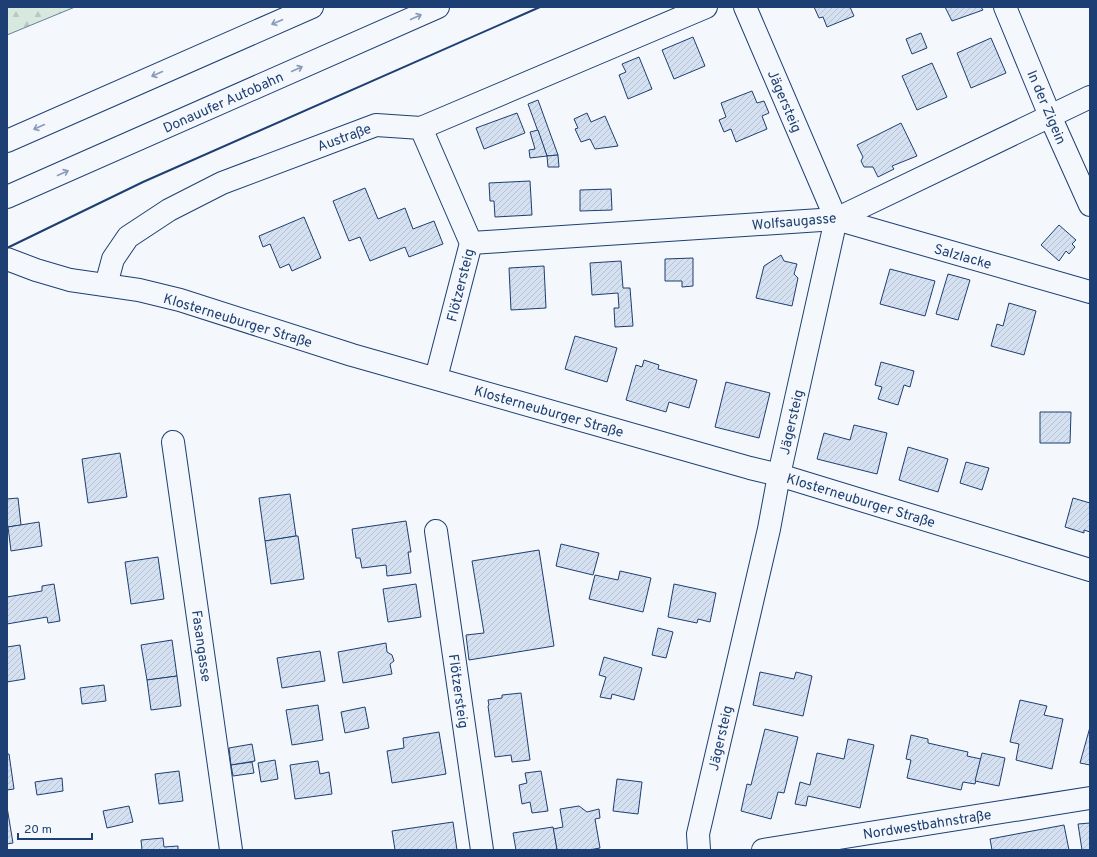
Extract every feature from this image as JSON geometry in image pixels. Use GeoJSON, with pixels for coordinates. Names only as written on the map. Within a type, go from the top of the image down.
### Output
{"type":"FeatureCollection","features":[{"type":"Feature","properties":{"kind":"main road"},"geometry":{"type":"LineString","coordinates":[[7,141],[312,7]]}},
{"type":"Feature","properties":{"kind":"main road","name":"Donauufer Autobahn"},"geometry":{"type":"LineString","coordinates":[[7,197],[438,7]]}},
{"type":"Feature","properties":{"kind":"main road","name":"Austraße"},"geometry":{"type":"LineString","coordinates":[[106,285],[113,259],[128,237],[169,210],[222,183],[376,125],[421,128],[706,7]]}},
{"type":"Feature","properties":{"kind":"main road","name":"Jägersteig"},"geometry":{"type":"LineString","coordinates":[[699,850],[698,834],[769,529],[779,475],[836,219],[745,7]]}},
{"type":"Feature","properties":{"kind":"main road","name":"In der Zigein"},"geometry":{"type":"LineString","coordinates":[[1005,7],[1050,116],[1090,205]]}},
{"type":"Feature","properties":{"kind":"main road","name":"Wolfsaugasse"},"geometry":{"type":"LineString","coordinates":[[471,243],[836,219],[1090,96]]}},
{"type":"Feature","properties":{"kind":"main road","name":"Flötzersteig"},"geometry":{"type":"LineString","coordinates":[[421,128],[471,243],[436,378]]}},
{"type":"Feature","properties":{"kind":"main road","name":"Salzlacke"},"geometry":{"type":"LineString","coordinates":[[836,219],[1090,292]]}},
{"type":"Feature","properties":{"kind":"main road","name":"Klosterneuburger Straße"},"geometry":{"type":"LineString","coordinates":[[7,259],[36,270],[70,280],[139,290],[180,300],[352,355],[779,475],[1090,570]]}},
{"type":"Feature","properties":{"kind":"main road","name":"Fasangasse"},"geometry":{"type":"LineString","coordinates":[[172,442],[231,850]]}},
{"type":"Feature","properties":{"kind":"main road","name":"Flötzersteig"},"geometry":{"type":"LineString","coordinates":[[436,531],[482,850]]}},
{"type":"Feature","properties":{"kind":"main road","name":"Nordwestbahnstraße"},"geometry":{"type":"LineString","coordinates":[[763,850],[1090,798]]}},
{"type":"Feature","properties":{"kind":"green space"},"geometry":{"type":"Polygon","coordinates":[[[7,7],[75,7],[7,35],[7,7]]]}},
{"type":"Feature","properties":{"kind":"building"},"geometry":{"type":"Polygon","coordinates":[[[814,7],[850,7],[854,16],[827,27],[823,17],[819,18],[814,7]]]}},
{"type":"Feature","properties":{"kind":"building"},"geometry":{"type":"Polygon","coordinates":[[[945,7],[981,7],[983,10],[952,21],[945,7]]]}},
{"type":"Feature","properties":{"kind":"building"},"geometry":{"type":"Polygon","coordinates":[[[921,33],[927,48],[912,54],[906,39],[921,33]]]}},
{"type":"Feature","properties":{"kind":"building"},"geometry":{"type":"Polygon","coordinates":[[[693,37],[705,66],[674,79],[662,50],[693,37]]]}},
{"type":"Feature","properties":{"kind":"building"},"geometry":{"type":"Polygon","coordinates":[[[991,38],[1006,73],[971,88],[957,53],[991,38]]]}},
{"type":"Feature","properties":{"kind":"building"},"geometry":{"type":"Polygon","coordinates":[[[639,57],[652,89],[628,99],[619,75],[626,72],[622,64],[639,57]]]}},
{"type":"Feature","properties":{"kind":"building"},"geometry":{"type":"Polygon","coordinates":[[[932,63],[947,97],[917,110],[902,76],[932,63]]]}},
{"type":"Feature","properties":{"kind":"building"},"geometry":{"type":"Polygon","coordinates":[[[752,91],[757,103],[764,101],[769,113],[762,116],[767,129],[736,142],[731,129],[724,132],[719,120],[726,117],[721,103],[752,91]]]}},
{"type":"Feature","properties":{"kind":"building"},"geometry":{"type":"Polygon","coordinates":[[[538,100],[558,155],[547,156],[528,104],[538,100]]]}},
{"type":"Feature","properties":{"kind":"building"},"geometry":{"type":"Polygon","coordinates":[[[517,113],[525,133],[484,149],[476,128],[517,113]]]}},
{"type":"Feature","properties":{"kind":"building"},"geometry":{"type":"Polygon","coordinates":[[[587,113],[591,122],[605,116],[618,146],[595,149],[590,139],[581,142],[575,129],[578,128],[574,119],[587,113]]]}},
{"type":"Feature","properties":{"kind":"building"},"geometry":{"type":"Polygon","coordinates":[[[901,123],[917,156],[892,166],[894,169],[878,177],[873,167],[864,167],[861,161],[863,157],[857,145],[901,123]]]}},
{"type":"Feature","properties":{"kind":"building"},"geometry":{"type":"Polygon","coordinates":[[[538,130],[547,156],[530,158],[529,150],[535,149],[530,132],[538,130]]]}},
{"type":"Feature","properties":{"kind":"building"},"geometry":{"type":"Polygon","coordinates":[[[558,155],[559,167],[548,167],[547,156],[558,155]]]}},
{"type":"Feature","properties":{"kind":"building"},"geometry":{"type":"Polygon","coordinates":[[[530,181],[532,215],[495,217],[494,201],[490,201],[489,183],[530,181]]]}},
{"type":"Feature","properties":{"kind":"building"},"geometry":{"type":"Polygon","coordinates":[[[365,188],[378,219],[405,208],[413,229],[434,221],[443,244],[409,257],[405,247],[370,261],[360,237],[349,241],[333,201],[365,188]]]}},
{"type":"Feature","properties":{"kind":"building"},"geometry":{"type":"Polygon","coordinates":[[[611,189],[612,210],[580,211],[580,190],[611,189]]]}},
{"type":"Feature","properties":{"kind":"building"},"geometry":{"type":"Polygon","coordinates":[[[304,217],[321,258],[292,271],[289,264],[280,268],[270,244],[263,247],[259,236],[304,217]]]}},
{"type":"Feature","properties":{"kind":"building"},"geometry":{"type":"Polygon","coordinates":[[[1059,225],[1076,240],[1072,244],[1075,247],[1069,254],[1066,251],[1059,261],[1041,245],[1059,225]]]}},
{"type":"Feature","properties":{"kind":"building"},"geometry":{"type":"Polygon","coordinates":[[[781,255],[784,261],[797,264],[794,274],[798,278],[792,306],[756,298],[764,266],[781,255]]]}},
{"type":"Feature","properties":{"kind":"building"},"geometry":{"type":"Polygon","coordinates":[[[693,258],[693,286],[682,287],[682,281],[665,281],[665,259],[693,258]]]}},
{"type":"Feature","properties":{"kind":"building"},"geometry":{"type":"Polygon","coordinates":[[[621,261],[623,288],[630,288],[633,326],[615,327],[614,308],[619,308],[618,293],[592,295],[590,263],[621,261]]]}},
{"type":"Feature","properties":{"kind":"building"},"geometry":{"type":"Polygon","coordinates":[[[544,266],[546,308],[511,310],[509,268],[544,266]]]}},
{"type":"Feature","properties":{"kind":"building"},"geometry":{"type":"Polygon","coordinates":[[[890,269],[935,281],[925,316],[880,304],[890,269]]]}},
{"type":"Feature","properties":{"kind":"building"},"geometry":{"type":"Polygon","coordinates":[[[948,274],[970,280],[958,320],[936,314],[948,274]]]}},
{"type":"Feature","properties":{"kind":"building"},"geometry":{"type":"Polygon","coordinates":[[[1009,303],[1036,311],[1024,355],[991,346],[997,324],[1003,326],[1009,303]]]}},
{"type":"Feature","properties":{"kind":"building"},"geometry":{"type":"Polygon","coordinates":[[[575,336],[617,348],[607,382],[565,369],[575,336]]]}},
{"type":"Feature","properties":{"kind":"building"},"geometry":{"type":"Polygon","coordinates":[[[644,360],[659,365],[658,369],[697,380],[689,408],[669,402],[666,412],[626,400],[636,365],[642,367],[644,360]]]}},
{"type":"Feature","properties":{"kind":"building"},"geometry":{"type":"Polygon","coordinates":[[[881,362],[914,371],[910,387],[904,385],[898,405],[878,399],[882,387],[875,385],[881,362]]]}},
{"type":"Feature","properties":{"kind":"building"},"geometry":{"type":"Polygon","coordinates":[[[726,382],[770,393],[759,438],[715,427],[726,382]]]}},
{"type":"Feature","properties":{"kind":"building"},"geometry":{"type":"Polygon","coordinates":[[[1040,412],[1071,412],[1070,443],[1040,443],[1040,412]]]}},
{"type":"Feature","properties":{"kind":"building"},"geometry":{"type":"Polygon","coordinates":[[[854,425],[887,433],[877,474],[817,459],[824,433],[850,440],[854,425]]]}},
{"type":"Feature","properties":{"kind":"building"},"geometry":{"type":"Polygon","coordinates":[[[908,447],[948,459],[938,492],[899,480],[908,447]]]}},
{"type":"Feature","properties":{"kind":"building"},"geometry":{"type":"Polygon","coordinates":[[[120,453],[127,497],[88,503],[82,459],[120,453]]]}},
{"type":"Feature","properties":{"kind":"building"},"geometry":{"type":"Polygon","coordinates":[[[966,462],[989,468],[982,490],[960,483],[966,462]]]}},
{"type":"Feature","properties":{"kind":"building"},"geometry":{"type":"Polygon","coordinates":[[[290,494],[296,536],[265,541],[259,498],[290,494]]]}},
{"type":"Feature","properties":{"kind":"building"},"geometry":{"type":"Polygon","coordinates":[[[18,498],[21,525],[7,527],[7,499],[18,498]]]}},
{"type":"Feature","properties":{"kind":"building"},"geometry":{"type":"Polygon","coordinates":[[[1073,498],[1090,503],[1090,532],[1084,530],[1084,533],[1065,527],[1073,498]]]}},
{"type":"Feature","properties":{"kind":"building"},"geometry":{"type":"Polygon","coordinates":[[[406,521],[411,552],[408,552],[411,573],[387,576],[386,565],[362,568],[360,558],[356,558],[352,529],[406,521]]]}},
{"type":"Feature","properties":{"kind":"building"},"geometry":{"type":"Polygon","coordinates":[[[39,522],[42,546],[11,551],[8,527],[39,522]]]}},
{"type":"Feature","properties":{"kind":"building"},"geometry":{"type":"Polygon","coordinates":[[[298,536],[304,579],[271,584],[265,541],[298,536]]]}},
{"type":"Feature","properties":{"kind":"building"},"geometry":{"type":"Polygon","coordinates":[[[561,544],[599,553],[593,575],[556,566],[561,544]]]}},
{"type":"Feature","properties":{"kind":"building"},"geometry":{"type":"Polygon","coordinates":[[[539,550],[554,646],[469,660],[466,635],[484,633],[472,561],[539,550]]]}},
{"type":"Feature","properties":{"kind":"building"},"geometry":{"type":"Polygon","coordinates":[[[158,557],[164,599],[131,604],[125,562],[158,557]]]}},
{"type":"Feature","properties":{"kind":"building"},"geometry":{"type":"Polygon","coordinates":[[[620,571],[651,578],[643,612],[589,599],[595,575],[618,580],[620,571]]]}},
{"type":"Feature","properties":{"kind":"building"},"geometry":{"type":"Polygon","coordinates":[[[54,584],[60,621],[48,623],[47,617],[7,624],[7,597],[42,591],[42,586],[54,584]]]}},
{"type":"Feature","properties":{"kind":"building"},"geometry":{"type":"Polygon","coordinates":[[[416,584],[421,617],[388,622],[383,589],[416,584]]]}},
{"type":"Feature","properties":{"kind":"building"},"geometry":{"type":"Polygon","coordinates":[[[674,584],[716,593],[710,622],[698,619],[697,623],[668,617],[674,584]]]}},
{"type":"Feature","properties":{"kind":"building"},"geometry":{"type":"Polygon","coordinates":[[[658,628],[673,632],[666,658],[652,655],[658,628]]]}},
{"type":"Feature","properties":{"kind":"building"},"geometry":{"type":"Polygon","coordinates":[[[172,640],[177,676],[147,680],[141,645],[172,640]]]}},
{"type":"Feature","properties":{"kind":"building"},"geometry":{"type":"Polygon","coordinates":[[[386,643],[387,652],[392,655],[394,661],[390,664],[392,674],[343,683],[338,652],[386,643]]]}},
{"type":"Feature","properties":{"kind":"building"},"geometry":{"type":"Polygon","coordinates":[[[20,645],[25,679],[7,682],[7,647],[20,645]]]}},
{"type":"Feature","properties":{"kind":"building"},"geometry":{"type":"Polygon","coordinates":[[[320,651],[325,681],[282,688],[277,658],[320,651]]]}},
{"type":"Feature","properties":{"kind":"building"},"geometry":{"type":"Polygon","coordinates":[[[604,657],[642,668],[634,700],[612,694],[611,699],[600,697],[606,677],[599,675],[604,657]]]}},
{"type":"Feature","properties":{"kind":"building"},"geometry":{"type":"Polygon","coordinates":[[[760,672],[794,679],[796,672],[812,676],[803,716],[753,705],[760,672]]]}},
{"type":"Feature","properties":{"kind":"building"},"geometry":{"type":"Polygon","coordinates":[[[177,676],[181,706],[151,710],[147,680],[177,676]]]}},
{"type":"Feature","properties":{"kind":"building"},"geometry":{"type":"Polygon","coordinates":[[[104,685],[106,701],[82,704],[80,688],[104,685]]]}},
{"type":"Feature","properties":{"kind":"building"},"geometry":{"type":"Polygon","coordinates":[[[521,693],[530,760],[512,762],[511,755],[495,757],[488,700],[502,698],[502,695],[521,693]]]}},
{"type":"Feature","properties":{"kind":"building"},"geometry":{"type":"Polygon","coordinates":[[[1020,700],[1047,706],[1044,715],[1063,719],[1052,769],[1016,760],[1019,744],[1010,742],[1020,700]]]}},
{"type":"Feature","properties":{"kind":"building"},"geometry":{"type":"Polygon","coordinates":[[[318,705],[323,740],[292,745],[286,710],[318,705]]]}},
{"type":"Feature","properties":{"kind":"building"},"geometry":{"type":"Polygon","coordinates":[[[365,707],[369,728],[345,733],[341,712],[365,707]]]}},
{"type":"Feature","properties":{"kind":"building"},"geometry":{"type":"Polygon","coordinates":[[[1090,727],[1090,765],[1080,763],[1090,727]]]}},
{"type":"Feature","properties":{"kind":"building"},"geometry":{"type":"Polygon","coordinates":[[[765,729],[798,737],[784,793],[778,792],[771,819],[741,811],[747,784],[751,785],[765,729]]]}},
{"type":"Feature","properties":{"kind":"building"},"geometry":{"type":"Polygon","coordinates":[[[439,732],[446,774],[392,783],[387,751],[404,748],[403,738],[439,732]]]}},
{"type":"Feature","properties":{"kind":"building"},"geometry":{"type":"Polygon","coordinates":[[[911,735],[928,739],[928,743],[968,752],[967,756],[981,759],[975,784],[963,782],[961,790],[907,778],[911,760],[906,759],[911,735]]]}},
{"type":"Feature","properties":{"kind":"building"},"geometry":{"type":"Polygon","coordinates":[[[848,739],[874,745],[860,808],[808,796],[806,806],[795,804],[800,782],[810,785],[817,753],[844,759],[848,739]]]}},
{"type":"Feature","properties":{"kind":"building"},"geometry":{"type":"Polygon","coordinates":[[[252,744],[255,761],[231,765],[229,748],[252,744]]]}},
{"type":"Feature","properties":{"kind":"building"},"geometry":{"type":"Polygon","coordinates":[[[982,753],[1005,758],[999,786],[975,781],[982,753]]]}},
{"type":"Feature","properties":{"kind":"building"},"geometry":{"type":"Polygon","coordinates":[[[7,754],[9,754],[14,789],[7,790],[7,754]]]}},
{"type":"Feature","properties":{"kind":"building"},"geometry":{"type":"Polygon","coordinates":[[[275,760],[278,779],[261,782],[258,763],[275,760]]]}},
{"type":"Feature","properties":{"kind":"building"},"geometry":{"type":"Polygon","coordinates":[[[318,761],[320,774],[329,772],[332,794],[295,799],[290,765],[318,761]]]}},
{"type":"Feature","properties":{"kind":"building"},"geometry":{"type":"Polygon","coordinates":[[[252,762],[254,773],[233,776],[231,765],[252,762]]]}},
{"type":"Feature","properties":{"kind":"building"},"geometry":{"type":"Polygon","coordinates":[[[179,771],[183,801],[159,804],[155,774],[179,771]]]}},
{"type":"Feature","properties":{"kind":"building"},"geometry":{"type":"Polygon","coordinates":[[[541,771],[548,811],[532,813],[530,802],[522,804],[519,785],[527,783],[525,773],[541,771]]]}},
{"type":"Feature","properties":{"kind":"building"},"geometry":{"type":"Polygon","coordinates":[[[62,778],[63,791],[37,795],[35,782],[62,778]]]}},
{"type":"Feature","properties":{"kind":"building"},"geometry":{"type":"Polygon","coordinates":[[[617,779],[642,782],[638,814],[613,811],[617,779]]]}},
{"type":"Feature","properties":{"kind":"building"},"geometry":{"type":"Polygon","coordinates":[[[129,806],[133,822],[107,828],[103,811],[129,806]]]}},
{"type":"Feature","properties":{"kind":"building"},"geometry":{"type":"Polygon","coordinates":[[[579,806],[587,812],[599,809],[600,818],[595,819],[600,848],[589,850],[557,850],[553,829],[563,827],[560,809],[579,806]]]}},
{"type":"Feature","properties":{"kind":"building"},"geometry":{"type":"Polygon","coordinates":[[[7,807],[13,843],[7,844],[7,807]]]}},
{"type":"Feature","properties":{"kind":"building"},"geometry":{"type":"Polygon","coordinates":[[[453,822],[457,850],[395,850],[392,831],[453,822]]]}},
{"type":"Feature","properties":{"kind":"building"},"geometry":{"type":"Polygon","coordinates":[[[1090,823],[1090,850],[1082,850],[1078,824],[1090,823]]]}},
{"type":"Feature","properties":{"kind":"building"},"geometry":{"type":"Polygon","coordinates":[[[1064,825],[1069,850],[992,850],[990,839],[1064,825]]]}},
{"type":"Feature","properties":{"kind":"building"},"geometry":{"type":"Polygon","coordinates":[[[553,827],[557,850],[516,850],[513,833],[553,827]]]}},
{"type":"Feature","properties":{"kind":"building"},"geometry":{"type":"Polygon","coordinates":[[[163,838],[164,847],[178,846],[178,850],[142,850],[141,840],[163,838]]]}},
{"type":"Feature","properties":{"kind":"wall"},"geometry":{"type":"LineString","coordinates":[[7,248],[143,182],[540,7]]}}]}
